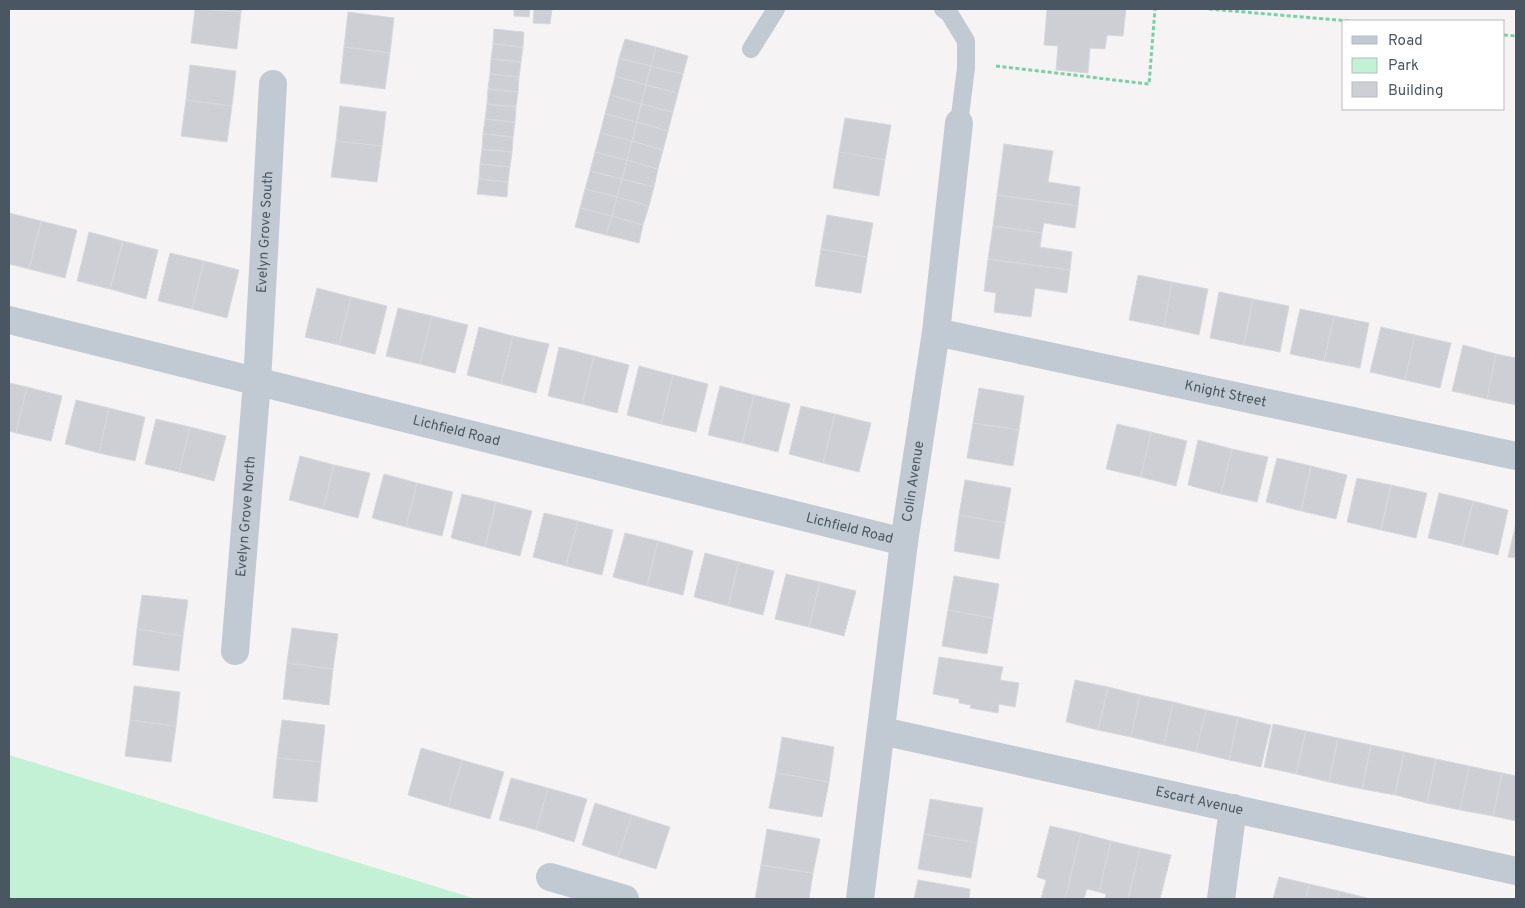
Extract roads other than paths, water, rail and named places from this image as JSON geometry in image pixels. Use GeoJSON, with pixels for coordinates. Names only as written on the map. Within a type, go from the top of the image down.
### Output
{"type":"FeatureCollection","features":[{"type":"Feature","properties":{"kind":"street","name":"Evelyn Grove South"},"geometry":{"type":"LineString","coordinates":[[257,382],[273,84]]}},
{"type":"Feature","properties":{"kind":"street","name":"Colin Avenue"},"geometry":{"type":"LineString","coordinates":[[860,899],[904,542],[936,332],[959,123]]}},
{"type":"Feature","properties":{"kind":"street","name":"Lichfield Road"},"geometry":{"type":"LineString","coordinates":[[9,320],[904,542]]}},
{"type":"Feature","properties":{"kind":"street","name":"Knight Street"},"geometry":{"type":"LineString","coordinates":[[936,332],[1516,456]]}},
{"type":"Feature","properties":{"kind":"street","name":"Evelyn Grove North"},"geometry":{"type":"LineString","coordinates":[[235,651],[257,382]]}},
{"type":"Feature","properties":{"kind":"street","name":"Escart Avenue"},"geometry":{"type":"LineString","coordinates":[[882,731],[1516,871]]}},
{"type":"Feature","properties":{"kind":"street"},"geometry":{"type":"LineString","coordinates":[[1221,899],[1233,808]]}},
{"type":"Feature","properties":{"kind":"street"},"geometry":{"type":"LineString","coordinates":[[550,877],[625,899]]}},
{"type":"Feature","properties":{"kind":"lane"},"geometry":{"type":"LineString","coordinates":[[751,49],[776,9]]}},
{"type":"Feature","properties":{"kind":"lane"},"geometry":{"type":"LineString","coordinates":[[943,9],[949,13],[966,41],[966,62],[959,123]]}}]}
